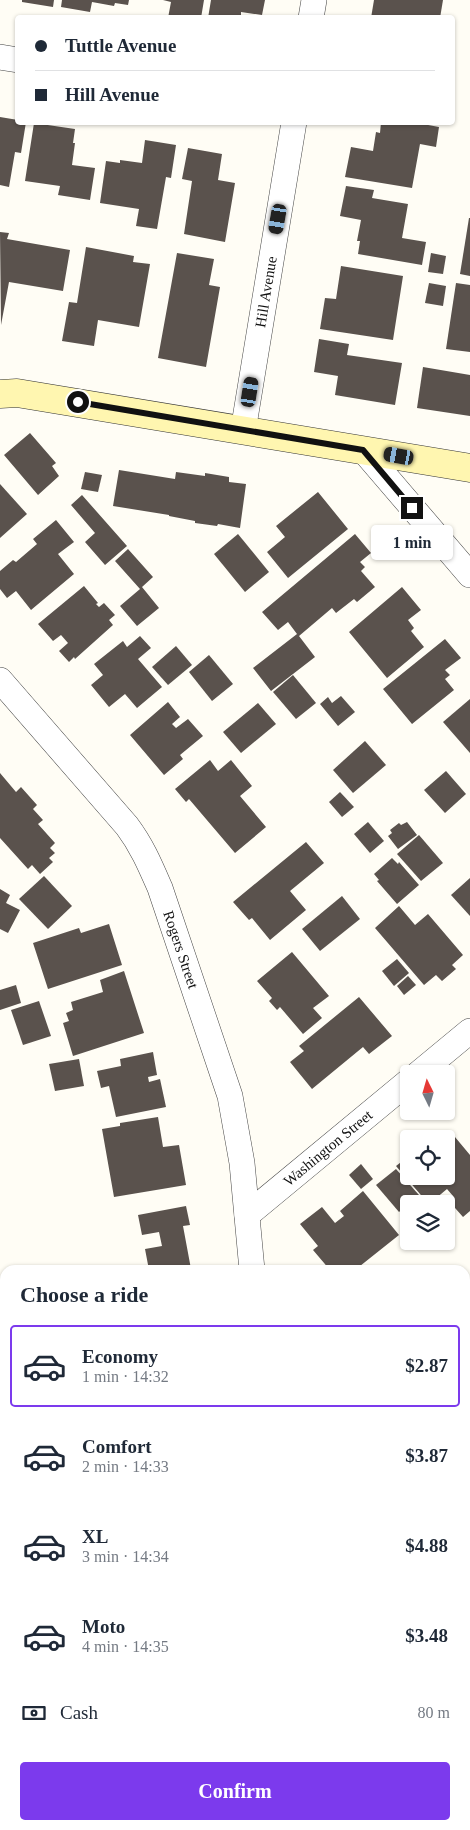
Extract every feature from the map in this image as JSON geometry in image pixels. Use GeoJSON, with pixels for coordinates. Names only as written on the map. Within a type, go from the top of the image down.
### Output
{"type":"FeatureCollection","features":[{"type":"Feature","properties":{"kind":"street"},"geometry":{"type":"LineString","coordinates":[[312,15],[314,0]]}},
{"type":"Feature","properties":{"kind":"street"},"geometry":{"type":"LineString","coordinates":[[0,58],[15,60]]}},
{"type":"Feature","properties":{"kind":"street","name":"Hill Avenue"},"geometry":{"type":"LineString","coordinates":[[243,431],[294,125]]}},
{"type":"Feature","properties":{"kind":"street"},"geometry":{"type":"LineString","coordinates":[[0,394],[18,393],[470,468]]}},
{"type":"Feature","properties":{"kind":"street"},"geometry":{"type":"LineString","coordinates":[[363,450],[470,575]]}},
{"type":"Feature","properties":{"kind":"street","name":"Rogers Street"},"geometry":{"type":"LineString","coordinates":[[0,680],[127,826],[141,844],[150,863],[230,1096],[242,1163],[252,1265]]}},
{"type":"Feature","properties":{"kind":"street"},"geometry":{"type":"LineString","coordinates":[[429,1065],[470,1031]]}},
{"type":"Feature","properties":{"kind":"street","name":"Washington Street"},"geometry":{"type":"LineString","coordinates":[[247,1215],[400,1088]]}},
{"type":"Feature","properties":{"kind":"building"},"geometry":{"type":"Polygon","coordinates":[[[22,0],[54,0],[53,7],[22,2],[22,0]]]}},
{"type":"Feature","properties":{"kind":"building"},"geometry":{"type":"Polygon","coordinates":[[[62,0],[129,0],[128,5],[115,3],[114,6],[92,2],[90,12],[61,7],[62,0]]]}},
{"type":"Feature","properties":{"kind":"building"},"geometry":{"type":"Polygon","coordinates":[[[163,0],[204,0],[202,15],[169,15],[171,2],[163,0]]]}},
{"type":"Feature","properties":{"kind":"building"},"geometry":{"type":"Polygon","coordinates":[[[211,0],[265,0],[262,15],[241,12],[241,15],[208,15],[211,0]]]}},
{"type":"Feature","properties":{"kind":"building"},"geometry":{"type":"Polygon","coordinates":[[[374,0],[443,0],[440,15],[372,15],[374,0]]]}},
{"type":"Feature","properties":{"kind":"building"},"geometry":{"type":"Polygon","coordinates":[[[0,117],[15,120],[15,125],[26,125],[21,153],[15,152],[9,187],[0,185],[0,117]]]}},
{"type":"Feature","properties":{"kind":"building"},"geometry":{"type":"Polygon","coordinates":[[[34,125],[75,129],[72,165],[95,168],[90,200],[58,195],[60,186],[25,181],[34,125]]]}},
{"type":"Feature","properties":{"kind":"building"},"geometry":{"type":"Polygon","coordinates":[[[381,125],[428,125],[439,127],[436,147],[420,144],[412,188],[345,177],[351,147],[373,151],[376,132],[380,133],[381,125]]]}},
{"type":"Feature","properties":{"kind":"building"},"geometry":{"type":"Polygon","coordinates":[[[145,140],[176,145],[171,178],[166,177],[157,229],[136,226],[139,209],[100,203],[106,161],[120,163],[120,160],[142,163],[145,140]]]}},
{"type":"Feature","properties":{"kind":"building"},"geometry":{"type":"Polygon","coordinates":[[[188,148],[222,154],[218,180],[235,183],[225,242],[184,234],[192,181],[182,179],[188,148]]]}},
{"type":"Feature","properties":{"kind":"building"},"geometry":{"type":"Polygon","coordinates":[[[346,186],[374,190],[372,198],[408,204],[402,238],[426,242],[422,265],[358,254],[360,241],[357,241],[361,220],[340,216],[346,186]]]}},
{"type":"Feature","properties":{"kind":"building"},"geometry":{"type":"Polygon","coordinates":[[[470,218],[470,276],[460,274],[470,218]]]}},
{"type":"Feature","properties":{"kind":"building"},"geometry":{"type":"Polygon","coordinates":[[[0,232],[9,233],[7,239],[70,250],[63,291],[9,282],[1,325],[0,232]]]}},
{"type":"Feature","properties":{"kind":"building"},"geometry":{"type":"Polygon","coordinates":[[[86,247],[134,256],[133,262],[150,264],[139,327],[98,320],[94,346],[62,341],[69,302],[77,303],[86,247]]]}},
{"type":"Feature","properties":{"kind":"building"},"geometry":{"type":"Polygon","coordinates":[[[177,253],[214,259],[209,285],[220,287],[206,367],[158,358],[177,253]]]}},
{"type":"Feature","properties":{"kind":"building"},"geometry":{"type":"Polygon","coordinates":[[[431,253],[446,256],[443,274],[428,272],[431,253]]]}},
{"type":"Feature","properties":{"kind":"building"},"geometry":{"type":"Polygon","coordinates":[[[341,266],[403,276],[393,340],[320,329],[325,298],[336,299],[341,266]]]}},
{"type":"Feature","properties":{"kind":"building"},"geometry":{"type":"Polygon","coordinates":[[[429,283],[446,286],[443,306],[425,303],[429,283]]]}},
{"type":"Feature","properties":{"kind":"building"},"geometry":{"type":"Polygon","coordinates":[[[456,283],[470,285],[470,352],[446,349],[456,283]]]}},
{"type":"Feature","properties":{"kind":"building"},"geometry":{"type":"Polygon","coordinates":[[[319,339],[349,344],[347,355],[402,363],[395,405],[335,395],[338,376],[314,372],[319,339]]]}},
{"type":"Feature","properties":{"kind":"building"},"geometry":{"type":"Polygon","coordinates":[[[423,367],[470,375],[470,416],[417,408],[423,367]]]}},
{"type":"Feature","properties":{"kind":"building"},"geometry":{"type":"Polygon","coordinates":[[[30,433],[56,463],[52,466],[59,476],[38,495],[4,455],[30,433]]]}},
{"type":"Feature","properties":{"kind":"building"},"geometry":{"type":"Polygon","coordinates":[[[119,470],[175,479],[176,472],[205,476],[205,473],[229,477],[229,482],[246,484],[240,528],[218,524],[217,526],[195,523],[195,521],[169,515],[113,506],[119,470]]]}},
{"type":"Feature","properties":{"kind":"building"},"geometry":{"type":"Polygon","coordinates":[[[85,472],[102,475],[98,492],[81,489],[85,472]]]}},
{"type":"Feature","properties":{"kind":"building"},"geometry":{"type":"Polygon","coordinates":[[[0,484],[27,514],[0,538],[0,484]]]}},
{"type":"Feature","properties":{"kind":"building"},"geometry":{"type":"Polygon","coordinates":[[[318,492],[348,529],[288,578],[267,552],[285,537],[276,526],[318,492]]]}},
{"type":"Feature","properties":{"kind":"building"},"geometry":{"type":"Polygon","coordinates":[[[82,495],[127,546],[105,565],[85,542],[95,533],[71,505],[82,495]]]}},
{"type":"Feature","properties":{"kind":"building"},"geometry":{"type":"Polygon","coordinates":[[[56,520],[74,542],[58,554],[74,574],[31,610],[16,591],[7,598],[0,589],[0,571],[13,560],[16,562],[37,544],[33,539],[56,520]]]}},
{"type":"Feature","properties":{"kind":"building"},"geometry":{"type":"Polygon","coordinates":[[[238,534],[269,572],[245,592],[214,554],[238,534]]]}},
{"type":"Feature","properties":{"kind":"building"},"geometry":{"type":"Polygon","coordinates":[[[355,534],[371,553],[360,562],[365,567],[361,571],[375,587],[357,602],[354,599],[336,613],[332,608],[299,636],[315,657],[271,691],[253,668],[297,634],[288,622],[278,630],[262,612],[355,534]]]}},
{"type":"Feature","properties":{"kind":"building"},"geometry":{"type":"Polygon","coordinates":[[[128,549],[153,577],[142,587],[159,608],[137,626],[120,606],[140,589],[115,561],[128,549]]]}},
{"type":"Feature","properties":{"kind":"building"},"geometry":{"type":"Polygon","coordinates":[[[84,586],[98,603],[96,604],[99,607],[104,603],[115,615],[109,620],[113,625],[75,659],[74,657],[69,662],[59,651],[68,643],[61,635],[53,641],[38,624],[84,586]]]}},
{"type":"Feature","properties":{"kind":"building"},"geometry":{"type":"Polygon","coordinates":[[[402,587],[421,610],[408,620],[414,628],[411,631],[424,647],[387,678],[349,632],[402,587]]]}},
{"type":"Feature","properties":{"kind":"building"},"geometry":{"type":"Polygon","coordinates":[[[140,636],[151,648],[138,659],[162,687],[137,708],[125,694],[109,707],[91,685],[103,675],[94,664],[123,641],[127,647],[140,636]]]}},
{"type":"Feature","properties":{"kind":"building"},"geometry":{"type":"Polygon","coordinates":[[[445,639],[461,658],[445,670],[450,675],[445,679],[454,690],[412,724],[383,689],[445,639]]]}},
{"type":"Feature","properties":{"kind":"building"},"geometry":{"type":"Polygon","coordinates":[[[176,646],[192,665],[168,685],[152,667],[176,646]]]}},
{"type":"Feature","properties":{"kind":"building"},"geometry":{"type":"Polygon","coordinates":[[[209,655],[233,684],[212,701],[189,672],[209,655]]]}},
{"type":"Feature","properties":{"kind":"building"},"geometry":{"type":"Polygon","coordinates":[[[293,675],[316,703],[296,719],[273,692],[293,675]]]}},
{"type":"Feature","properties":{"kind":"building"},"geometry":{"type":"Polygon","coordinates":[[[341,696],[355,712],[338,726],[320,704],[328,697],[332,703],[341,696]]]}},
{"type":"Feature","properties":{"kind":"building"},"geometry":{"type":"Polygon","coordinates":[[[470,699],[470,753],[443,722],[470,699]]]}},
{"type":"Feature","properties":{"kind":"building"},"geometry":{"type":"Polygon","coordinates":[[[168,702],[180,717],[172,724],[176,728],[188,719],[203,736],[180,755],[183,759],[164,775],[130,735],[168,702]]]}},
{"type":"Feature","properties":{"kind":"building"},"geometry":{"type":"Polygon","coordinates":[[[258,703],[276,724],[241,753],[223,732],[258,703]]]}},
{"type":"Feature","properties":{"kind":"building"},"geometry":{"type":"Polygon","coordinates":[[[365,741],[386,765],[353,793],[333,770],[365,741]]]}},
{"type":"Feature","properties":{"kind":"building"},"geometry":{"type":"Polygon","coordinates":[[[210,760],[218,771],[231,760],[252,786],[240,796],[266,827],[235,853],[189,799],[186,802],[175,789],[210,760]]]}},
{"type":"Feature","properties":{"kind":"building"},"geometry":{"type":"Polygon","coordinates":[[[446,771],[466,794],[445,813],[424,790],[446,771]]]}},
{"type":"Feature","properties":{"kind":"building"},"geometry":{"type":"Polygon","coordinates":[[[0,773],[16,792],[21,787],[37,805],[33,809],[43,820],[38,824],[55,843],[50,848],[55,853],[49,858],[53,862],[40,874],[32,865],[28,869],[0,838],[0,773]]]}},
{"type":"Feature","properties":{"kind":"building"},"geometry":{"type":"Polygon","coordinates":[[[340,792],[354,807],[342,817],[329,802],[340,792]]]}},
{"type":"Feature","properties":{"kind":"building"},"geometry":{"type":"Polygon","coordinates":[[[368,822],[384,841],[370,853],[354,834],[368,822]]]}},
{"type":"Feature","properties":{"kind":"building"},"geometry":{"type":"Polygon","coordinates":[[[407,822],[417,835],[398,849],[388,836],[392,833],[390,830],[399,823],[401,825],[407,822]]]}},
{"type":"Feature","properties":{"kind":"building"},"geometry":{"type":"Polygon","coordinates":[[[419,835],[443,863],[421,881],[397,854],[419,835]]]}},
{"type":"Feature","properties":{"kind":"building"},"geometry":{"type":"Polygon","coordinates":[[[306,842],[324,863],[290,891],[306,910],[270,940],[252,918],[249,920],[233,902],[306,842]]]}},
{"type":"Feature","properties":{"kind":"building"},"geometry":{"type":"Polygon","coordinates":[[[392,858],[398,864],[399,862],[419,885],[397,904],[377,881],[379,880],[374,874],[392,858]]]}},
{"type":"Feature","properties":{"kind":"building"},"geometry":{"type":"Polygon","coordinates":[[[44,876],[72,906],[48,929],[19,899],[44,876]]]}},
{"type":"Feature","properties":{"kind":"building"},"geometry":{"type":"Polygon","coordinates":[[[470,878],[470,916],[451,895],[470,878]]]}},
{"type":"Feature","properties":{"kind":"building"},"geometry":{"type":"Polygon","coordinates":[[[0,889],[10,895],[6,903],[20,910],[8,933],[0,929],[0,889]]]}},
{"type":"Feature","properties":{"kind":"building"},"geometry":{"type":"Polygon","coordinates":[[[342,896],[360,919],[320,951],[302,929],[342,896]]]}},
{"type":"Feature","properties":{"kind":"building"},"geometry":{"type":"Polygon","coordinates":[[[399,906],[415,925],[428,914],[463,955],[452,965],[456,969],[442,981],[436,975],[424,985],[375,928],[399,906]]]}},
{"type":"Feature","properties":{"kind":"building"},"geometry":{"type":"Polygon","coordinates":[[[109,924],[122,965],[48,989],[33,943],[79,928],[81,933],[109,924]]]}},
{"type":"Feature","properties":{"kind":"building"},"geometry":{"type":"Polygon","coordinates":[[[292,952],[329,996],[313,1008],[322,1018],[303,1034],[280,1007],[277,1010],[269,1001],[272,998],[257,981],[292,952]]]}},
{"type":"Feature","properties":{"kind":"building"},"geometry":{"type":"Polygon","coordinates":[[[397,959],[409,973],[394,986],[382,971],[397,959]]]}},
{"type":"Feature","properties":{"kind":"building"},"geometry":{"type":"Polygon","coordinates":[[[124,971],[144,1033],[73,1056],[63,1023],[69,1021],[66,1013],[73,1010],[71,1002],[103,992],[100,980],[124,971]]]}},
{"type":"Feature","properties":{"kind":"building"},"geometry":{"type":"Polygon","coordinates":[[[408,976],[416,985],[404,995],[397,986],[408,976]]]}},
{"type":"Feature","properties":{"kind":"building"},"geometry":{"type":"Polygon","coordinates":[[[16,985],[21,1003],[0,1010],[0,990],[16,985]]]}},
{"type":"Feature","properties":{"kind":"building"},"geometry":{"type":"Polygon","coordinates":[[[359,997],[392,1036],[369,1054],[363,1047],[312,1089],[290,1062],[304,1051],[299,1046],[359,997]]]}},
{"type":"Feature","properties":{"kind":"building"},"geometry":{"type":"Polygon","coordinates":[[[39,1001],[51,1036],[23,1045],[11,1010],[39,1001]]]}},
{"type":"Feature","properties":{"kind":"building"},"geometry":{"type":"Polygon","coordinates":[[[153,1052],[157,1075],[148,1077],[149,1082],[160,1079],[166,1107],[116,1117],[109,1086],[101,1088],[97,1071],[121,1066],[120,1059],[153,1052]]]}},
{"type":"Feature","properties":{"kind":"building"},"geometry":{"type":"Polygon","coordinates":[[[79,1059],[84,1086],[55,1091],[49,1064],[79,1059]]]}},
{"type":"Feature","properties":{"kind":"building"},"geometry":{"type":"Polygon","coordinates":[[[158,1117],[163,1147],[179,1145],[186,1185],[114,1197],[102,1129],[120,1126],[120,1123],[158,1117]]]}},
{"type":"Feature","properties":{"kind":"building"},"geometry":{"type":"Polygon","coordinates":[[[455,1137],[470,1155],[470,1211],[463,1217],[455,1208],[455,1195],[452,1195],[447,1189],[440,1195],[421,1195],[412,1185],[455,1185],[455,1137]]]}},
{"type":"Feature","properties":{"kind":"building"},"geometry":{"type":"Polygon","coordinates":[[[361,1164],[373,1179],[361,1189],[349,1175],[361,1164]]]}},
{"type":"Feature","properties":{"kind":"building"},"geometry":{"type":"Polygon","coordinates":[[[396,1169],[400,1174],[400,1185],[410,1185],[419,1195],[400,1195],[399,1212],[376,1185],[396,1169]]]}},
{"type":"Feature","properties":{"kind":"building"},"geometry":{"type":"Polygon","coordinates":[[[363,1191],[399,1235],[361,1265],[326,1265],[313,1250],[318,1246],[300,1224],[322,1207],[335,1223],[344,1216],[340,1211],[363,1191]]]}},
{"type":"Feature","properties":{"kind":"building"},"geometry":{"type":"Polygon","coordinates":[[[186,1206],[190,1225],[183,1226],[190,1265],[148,1265],[145,1249],[162,1246],[159,1232],[142,1235],[138,1215],[186,1206]]]}},
{"type":"Feature","properties":{"kind":"route"},"geometry":{"type":"LineString","coordinates":[[78,402],[363,450],[412,508]]}}]}
